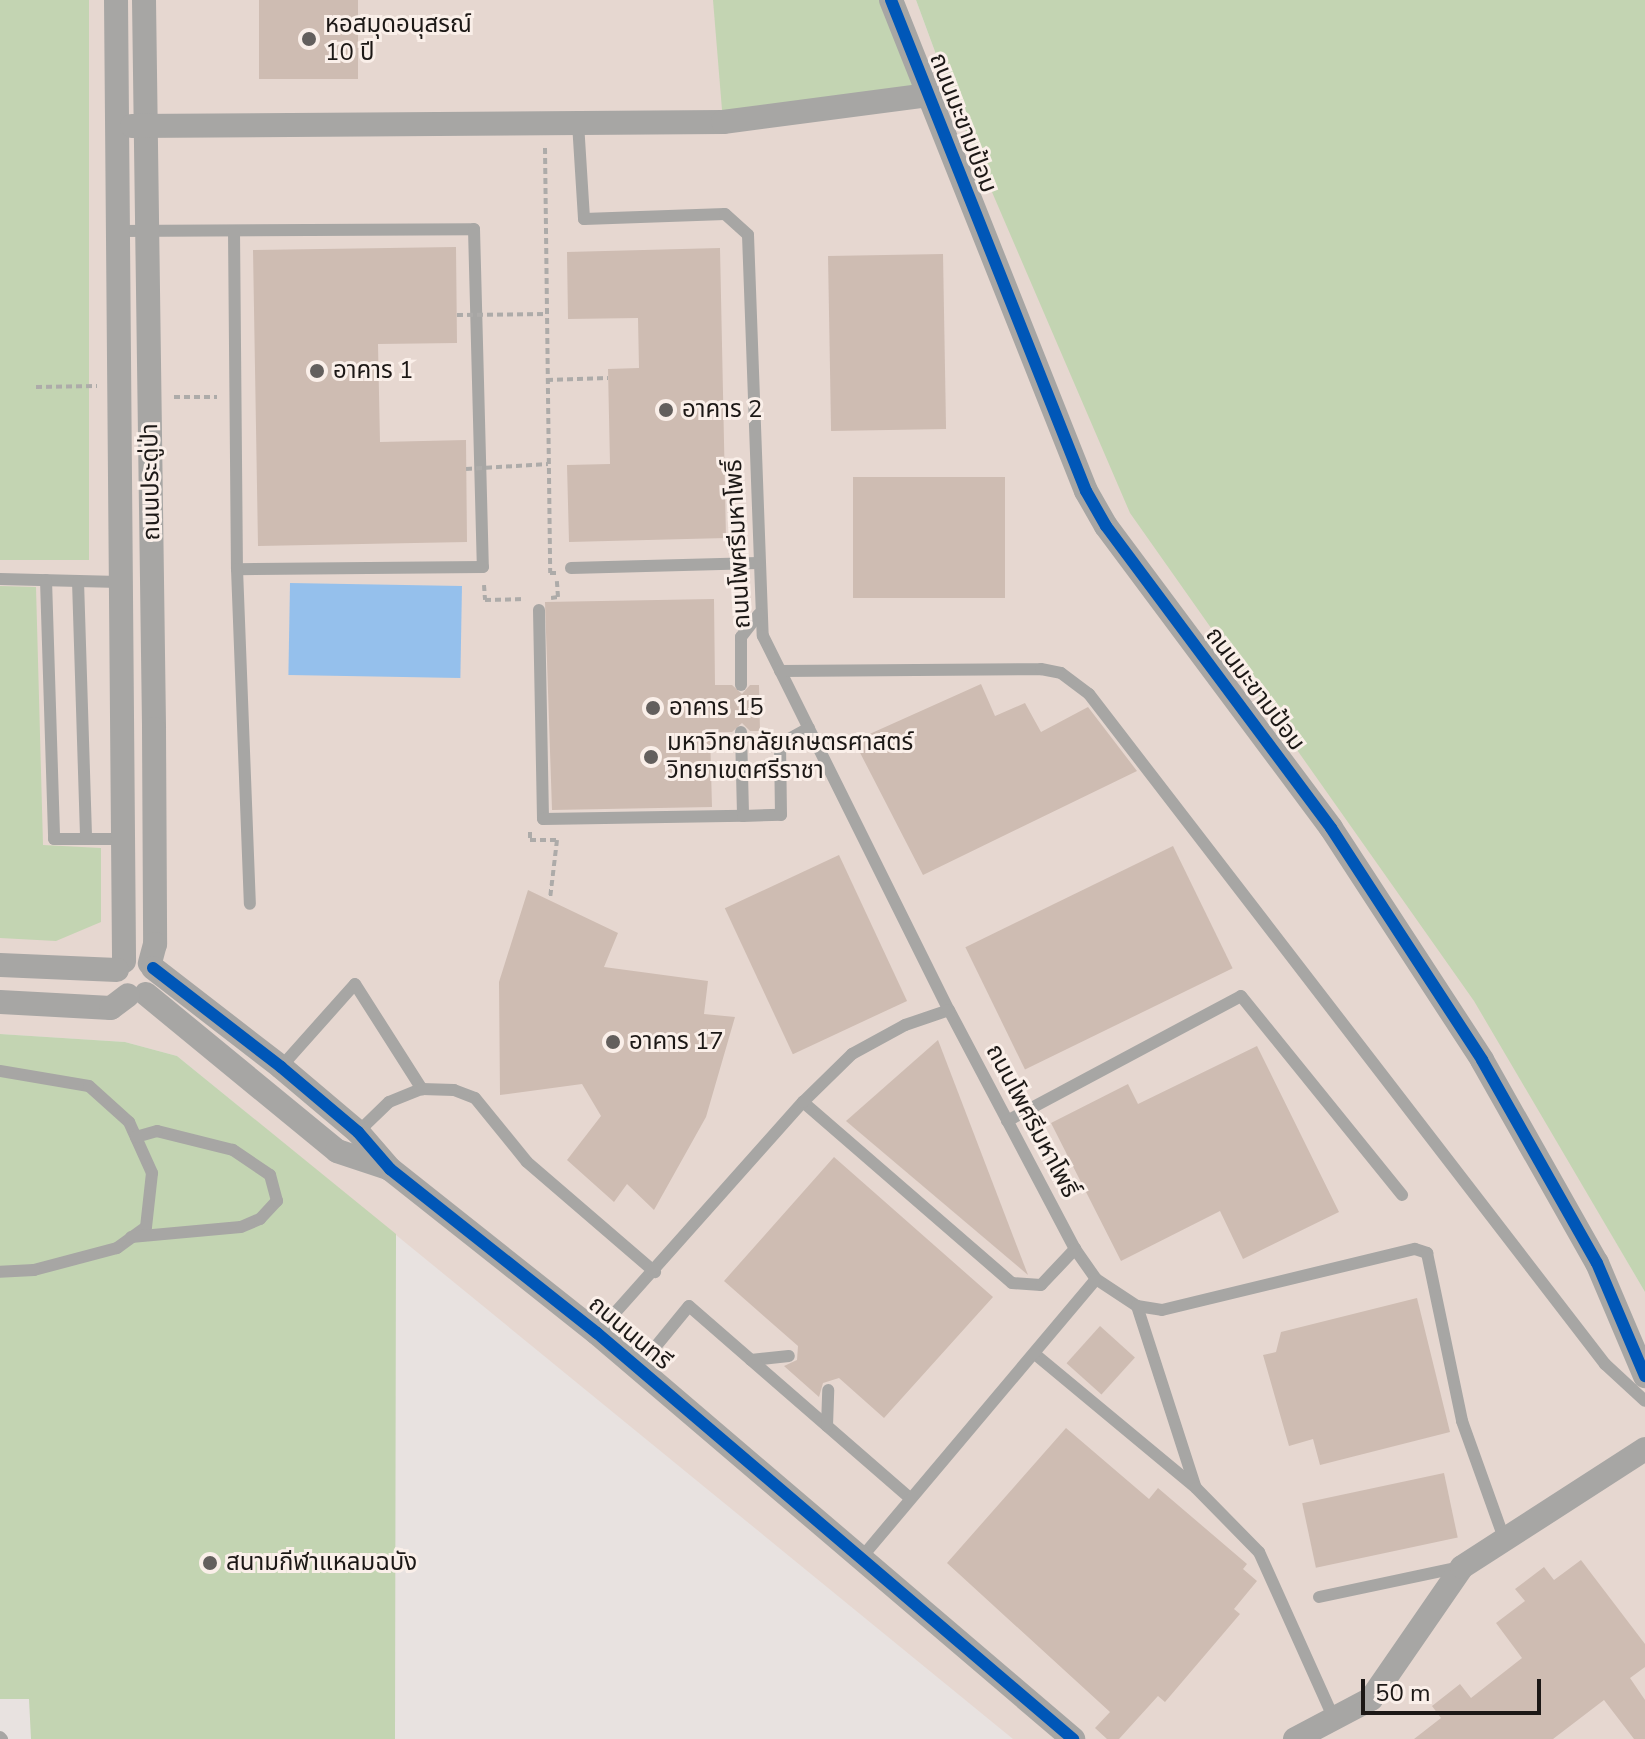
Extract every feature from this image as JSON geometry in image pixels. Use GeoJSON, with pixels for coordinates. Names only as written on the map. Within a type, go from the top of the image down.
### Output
{"type":"FeatureCollection","features":[{"type":"Feature","properties":{"kind":"street","name":"ถนนประดู่ป่า"},"geometry":{"type":"LineString","coordinates":[[116,0],[121,966]]}},
{"type":"Feature","properties":{"kind":"street","name":"ถนนประดู่ป่า"},"geometry":{"type":"LineString","coordinates":[[144,0],[154,729],[155,944],[151,966]]}},
{"type":"Feature","properties":{"kind":"street","name":"ถนนมะขามป้อม"},"geometry":{"type":"LineString","coordinates":[[891,0],[1086,491],[1106,526],[1331,828],[1482,1060],[1597,1263],[1645,1376]]}},
{"type":"Feature","properties":{"kind":"street"},"geometry":{"type":"LineString","coordinates":[[117,126],[723,122],[928,95]]}},
{"type":"Feature","properties":{"kind":"street"},"geometry":{"type":"LineString","coordinates":[[0,965],[121,966],[134,957],[151,966],[155,979],[137,994],[111,1008],[0,1002]]}},
{"type":"Feature","properties":{"kind":"street"},"geometry":{"type":"LineString","coordinates":[[121,966],[119,987],[137,994]]}},
{"type":"Feature","properties":{"kind":"street","name":"ถนนนนทรี"},"geometry":{"type":"LineString","coordinates":[[151,966],[281,1067],[358,1132],[390,1169],[597,1333],[1073,1739]]}},
{"type":"Feature","properties":{"kind":"street","name":"ถนนนนทรี"},"geometry":{"type":"LineString","coordinates":[[137,994],[337,1151],[390,1169]]}},
{"type":"Feature","properties":{"kind":"street"},"geometry":{"type":"LineString","coordinates":[[1295,1739],[1335,1721],[1371,1699],[1462,1567],[1645,1449]]}},
{"type":"Feature","properties":{"kind":"lane","name":"ถนนโพศรีมหาโพธิ์"},"geometry":{"type":"LineString","coordinates":[[578,123],[584,219],[725,214],[748,235],[759,614],[763,636],[949,1010],[1075,1249],[1096,1279]]}},
{"type":"Feature","properties":{"kind":"lane"},"geometry":{"type":"LineString","coordinates":[[118,231],[474,229],[483,567],[237,569]]}},
{"type":"Feature","properties":{"kind":"lane"},"geometry":{"type":"LineString","coordinates":[[234,231],[237,569],[250,904]]}},
{"type":"Feature","properties":{"kind":"lane"},"geometry":{"type":"LineString","coordinates":[[571,568],[758,563]]}},
{"type":"Feature","properties":{"kind":"lane"},"geometry":{"type":"LineString","coordinates":[[0,579],[119,582]]}},
{"type":"Feature","properties":{"kind":"lane"},"geometry":{"type":"LineString","coordinates":[[46,580],[54,839],[122,839]]}},
{"type":"Feature","properties":{"kind":"lane"},"geometry":{"type":"LineString","coordinates":[[78,581],[86,839]]}},
{"type":"Feature","properties":{"kind":"lane"},"geometry":{"type":"LineString","coordinates":[[539,610],[543,819],[781,815],[780,744],[809,728]]}},
{"type":"Feature","properties":{"kind":"lane"},"geometry":{"type":"LineString","coordinates":[[741,685],[741,637],[759,614]]}},
{"type":"Feature","properties":{"kind":"lane"},"geometry":{"type":"LineString","coordinates":[[780,671],[1041,669],[1061,673],[1089,694],[1605,1364],[1645,1401]]}},
{"type":"Feature","properties":{"kind":"lane"},"geometry":{"type":"LineString","coordinates":[[121,730],[154,729]]}},
{"type":"Feature","properties":{"kind":"lane"},"geometry":{"type":"LineString","coordinates":[[741,732],[743,816]]}},
{"type":"Feature","properties":{"kind":"lane"},"geometry":{"type":"LineString","coordinates":[[281,1067],[355,984],[422,1089]]}},
{"type":"Feature","properties":{"kind":"lane"},"geometry":{"type":"LineString","coordinates":[[1007,1121],[1241,996],[1402,1195]]}},
{"type":"Feature","properties":{"kind":"lane"},"geometry":{"type":"LineString","coordinates":[[597,1333],[655,1272],[803,1102],[852,1054],[905,1025],[949,1010]]}},
{"type":"Feature","properties":{"kind":"lane"},"geometry":{"type":"LineString","coordinates":[[0,1071],[89,1086],[129,1122],[152,1173],[146,1227],[117,1248],[34,1270],[0,1272]]}},
{"type":"Feature","properties":{"kind":"lane"},"geometry":{"type":"LineString","coordinates":[[358,1132],[389,1102],[422,1089],[454,1090],[475,1098],[527,1162],[655,1272]]}},
{"type":"Feature","properties":{"kind":"lane"},"geometry":{"type":"LineString","coordinates":[[803,1102],[1012,1283],[1041,1285],[1075,1249]]}},
{"type":"Feature","properties":{"kind":"lane"},"geometry":{"type":"LineString","coordinates":[[131,1237],[241,1227],[260,1219],[277,1201],[270,1175],[233,1150],[157,1131],[136,1137]]}},
{"type":"Feature","properties":{"kind":"lane"},"geometry":{"type":"LineString","coordinates":[[862,1557],[1036,1355],[1096,1279],[1137,1306],[1162,1310],[1415,1249],[1427,1253],[1462,1421],[1505,1541]]}},
{"type":"Feature","properties":{"kind":"lane"},"geometry":{"type":"LineString","coordinates":[[638,1368],[689,1306],[910,1498]]}},
{"type":"Feature","properties":{"kind":"lane"},"geometry":{"type":"LineString","coordinates":[[1137,1306],[1196,1488]]}},
{"type":"Feature","properties":{"kind":"lane"},"geometry":{"type":"LineString","coordinates":[[1036,1355],[1196,1488],[1259,1552],[1335,1721]]}},
{"type":"Feature","properties":{"kind":"lane"},"geometry":{"type":"LineString","coordinates":[[751,1360],[789,1356]]}},
{"type":"Feature","properties":{"kind":"lane"},"geometry":{"type":"LineString","coordinates":[[827,1426],[828,1390]]}},
{"type":"Feature","properties":{"kind":"lane"},"geometry":{"type":"LineString","coordinates":[[1319,1597],[1462,1567]]}},
{"type":"Feature","properties":{"kind":"path"},"geometry":{"type":"LineString","coordinates":[[545,145],[550,573],[557,573],[558,597]]}},
{"type":"Feature","properties":{"kind":"path"},"geometry":{"type":"LineString","coordinates":[[457,315],[546,314]]}},
{"type":"Feature","properties":{"kind":"path"},"geometry":{"type":"LineString","coordinates":[[547,380],[608,378]]}},
{"type":"Feature","properties":{"kind":"path"},"geometry":{"type":"LineString","coordinates":[[173,397],[235,397]]}},
{"type":"Feature","properties":{"kind":"path"},"geometry":{"type":"LineString","coordinates":[[466,469],[548,464]]}},
{"type":"Feature","properties":{"kind":"path"},"geometry":{"type":"LineString","coordinates":[[483,567],[485,600],[527,599]]}},
{"type":"Feature","properties":{"kind":"shaded area","name":"มหาวิทยาลัยเกษตรศาสตร์ วิทยาเขตศรีราชา"},"geometry":{"type":"Polygon","coordinates":[[[0,0],[916,0],[955,106],[1645,1292],[1645,1739],[1013,1739],[177,1056],[125,1042],[0,1034],[0,0]]]}},
{"type":"Feature","properties":{"kind":"green space"},"geometry":{"type":"Polygon","coordinates":[[[0,0],[89,0],[89,560],[0,560],[0,0]]]}},
{"type":"Feature","properties":{"kind":"green space"},"geometry":{"type":"Polygon","coordinates":[[[713,0],[891,0],[928,95],[723,122],[713,0]]]}},
{"type":"Feature","properties":{"kind":"green space"},"geometry":{"type":"Polygon","coordinates":[[[916,0],[1645,0],[1645,1292],[1474,1001],[1130,513],[955,106],[916,0]]]}},
{"type":"Feature","properties":{"kind":"green space"},"geometry":{"type":"Polygon","coordinates":[[[0,586],[36,587],[43,845],[101,848],[101,922],[56,941],[0,938],[0,586]]]}},
{"type":"Feature","properties":{"kind":"green space"},"geometry":{"type":"Polygon","coordinates":[[[0,1034],[125,1042],[177,1056],[396,1234],[395,1739],[31,1739],[29,1699],[0,1699],[0,1034]]]}},
{"type":"Feature","properties":{"kind":"water"},"geometry":{"type":"Polygon","coordinates":[[[290,583],[462,586],[460,678],[288,675],[290,583]]]}},
{"type":"Feature","properties":{"kind":"building","name":"หอสมุดอนุสรณ์ 10 ปี"},"geometry":{"type":"Polygon","coordinates":[[[259,0],[358,0],[358,79],[259,79],[259,0]]]}},
{"type":"Feature","properties":{"kind":"building","name":"อาคาร 1"},"geometry":{"type":"Polygon","coordinates":[[[456,247],[457,343],[378,344],[380,442],[466,440],[467,542],[258,546],[253,250],[456,247]]]}},
{"type":"Feature","properties":{"kind":"building","name":"อาคาร 2"},"geometry":{"type":"Polygon","coordinates":[[[720,248],[726,538],[569,542],[567,465],[610,464],[608,369],[639,368],[638,318],[568,319],[567,252],[720,248]]]}},
{"type":"Feature","properties":{"kind":"building"},"geometry":{"type":"Polygon","coordinates":[[[943,254],[946,429],[831,431],[828,256],[943,254]]]}},
{"type":"Feature","properties":{"kind":"building"},"geometry":{"type":"Polygon","coordinates":[[[853,477],[1005,477],[1005,598],[853,598],[853,477]]]}},
{"type":"Feature","properties":{"kind":"building","name":"อาคาร 15"},"geometry":{"type":"Polygon","coordinates":[[[714,599],[715,685],[732,685],[742,694],[750,685],[759,685],[760,731],[750,731],[742,723],[732,732],[710,732],[712,807],[552,810],[545,602],[714,599]]]}},
{"type":"Feature","properties":{"kind":"building"},"geometry":{"type":"Polygon","coordinates":[[[981,684],[995,716],[1025,703],[1041,732],[1088,707],[1137,771],[923,875],[854,741],[981,684]]]}},
{"type":"Feature","properties":{"kind":"building"},"geometry":{"type":"Polygon","coordinates":[[[1173,846],[1233,968],[1025,1069],[965,947],[1173,846]]]}},
{"type":"Feature","properties":{"kind":"building"},"geometry":{"type":"Polygon","coordinates":[[[839,855],[907,1001],[793,1054],[725,908],[839,855]]]}},
{"type":"Feature","properties":{"kind":"building","name":"อาคาร 17"},"geometry":{"type":"Polygon","coordinates":[[[528,890],[618,933],[604,967],[708,981],[704,1014],[735,1017],[706,1117],[654,1210],[627,1184],[614,1202],[567,1160],[601,1116],[582,1084],[500,1095],[499,982],[528,890]]]}},
{"type":"Feature","properties":{"kind":"building"},"geometry":{"type":"Polygon","coordinates":[[[938,1040],[1028,1275],[846,1121],[938,1040]]]}},
{"type":"Feature","properties":{"kind":"building"},"geometry":{"type":"Polygon","coordinates":[[[1257,1046],[1339,1212],[1243,1259],[1220,1211],[1121,1261],[1051,1123],[1128,1084],[1138,1104],[1257,1046]]]}},
{"type":"Feature","properties":{"kind":"building"},"geometry":{"type":"Polygon","coordinates":[[[834,1157],[993,1297],[884,1418],[839,1378],[823,1383],[819,1397],[784,1366],[797,1360],[798,1346],[724,1281],[834,1157]]]}},
{"type":"Feature","properties":{"kind":"building"},"geometry":{"type":"Polygon","coordinates":[[[1417,1298],[1450,1432],[1320,1465],[1313,1439],[1289,1446],[1263,1355],[1276,1352],[1281,1332],[1417,1298]]]}},
{"type":"Feature","properties":{"kind":"building"},"geometry":{"type":"Polygon","coordinates":[[[1100,1326],[1135,1357],[1101,1395],[1067,1363],[1100,1326]]]}},
{"type":"Feature","properties":{"kind":"building"},"geometry":{"type":"Polygon","coordinates":[[[1066,1428],[1149,1499],[1158,1488],[1247,1564],[1243,1569],[1257,1581],[1234,1609],[1240,1614],[1165,1702],[1158,1696],[1119,1739],[1107,1739],[1095,1728],[1110,1712],[947,1563],[1066,1428]]]}},
{"type":"Feature","properties":{"kind":"building"},"geometry":{"type":"Polygon","coordinates":[[[1444,1473],[1458,1538],[1316,1568],[1302,1503],[1444,1473]]]}},
{"type":"Feature","properties":{"kind":"building"},"geometry":{"type":"Polygon","coordinates":[[[1581,1560],[1645,1644],[1645,1667],[1630,1678],[1645,1700],[1645,1739],[1634,1739],[1604,1700],[1553,1739],[1414,1739],[1441,1718],[1432,1706],[1460,1684],[1471,1698],[1522,1658],[1496,1623],[1525,1601],[1515,1589],[1544,1567],[1554,1580],[1581,1560]]]}},
{"type":"Feature","properties":{"kind":"cycle path"},"geometry":{"type":"LineString","coordinates":[[891,0],[1086,491],[1106,526],[1331,828],[1482,1060],[1597,1263],[1645,1376]]}},
{"type":"Feature","properties":{"kind":"cycle path"},"geometry":{"type":"LineString","coordinates":[[153,968],[281,1067],[358,1132],[390,1169],[597,1333],[1073,1739]]}},
{"type":"Feature","properties":{"kind":"place","name":"หอสมุดอนุสรณ์ 10 ปี"},"geometry":{"type":"Point","coordinates":[309,39]}},
{"type":"Feature","properties":{"kind":"place","name":"อาคาร 1"},"geometry":{"type":"Point","coordinates":[317,371]}},
{"type":"Feature","properties":{"kind":"place","name":"อาคาร 2"},"geometry":{"type":"Point","coordinates":[666,410]}},
{"type":"Feature","properties":{"kind":"place","name":"อาคาร 15"},"geometry":{"type":"Point","coordinates":[653,708]}},
{"type":"Feature","properties":{"kind":"place","name":"มหาวิทยาลัยเกษตรศาสตร์ วิทยาเขตศรีราชา"},"geometry":{"type":"Point","coordinates":[651,757]}},
{"type":"Feature","properties":{"kind":"place","name":"อาคาร 17"},"geometry":{"type":"Point","coordinates":[613,1042]}},
{"type":"Feature","properties":{"kind":"place","name":"สนามกีฬาแหลมฉบัง"},"geometry":{"type":"Point","coordinates":[210,1563]}}]}
